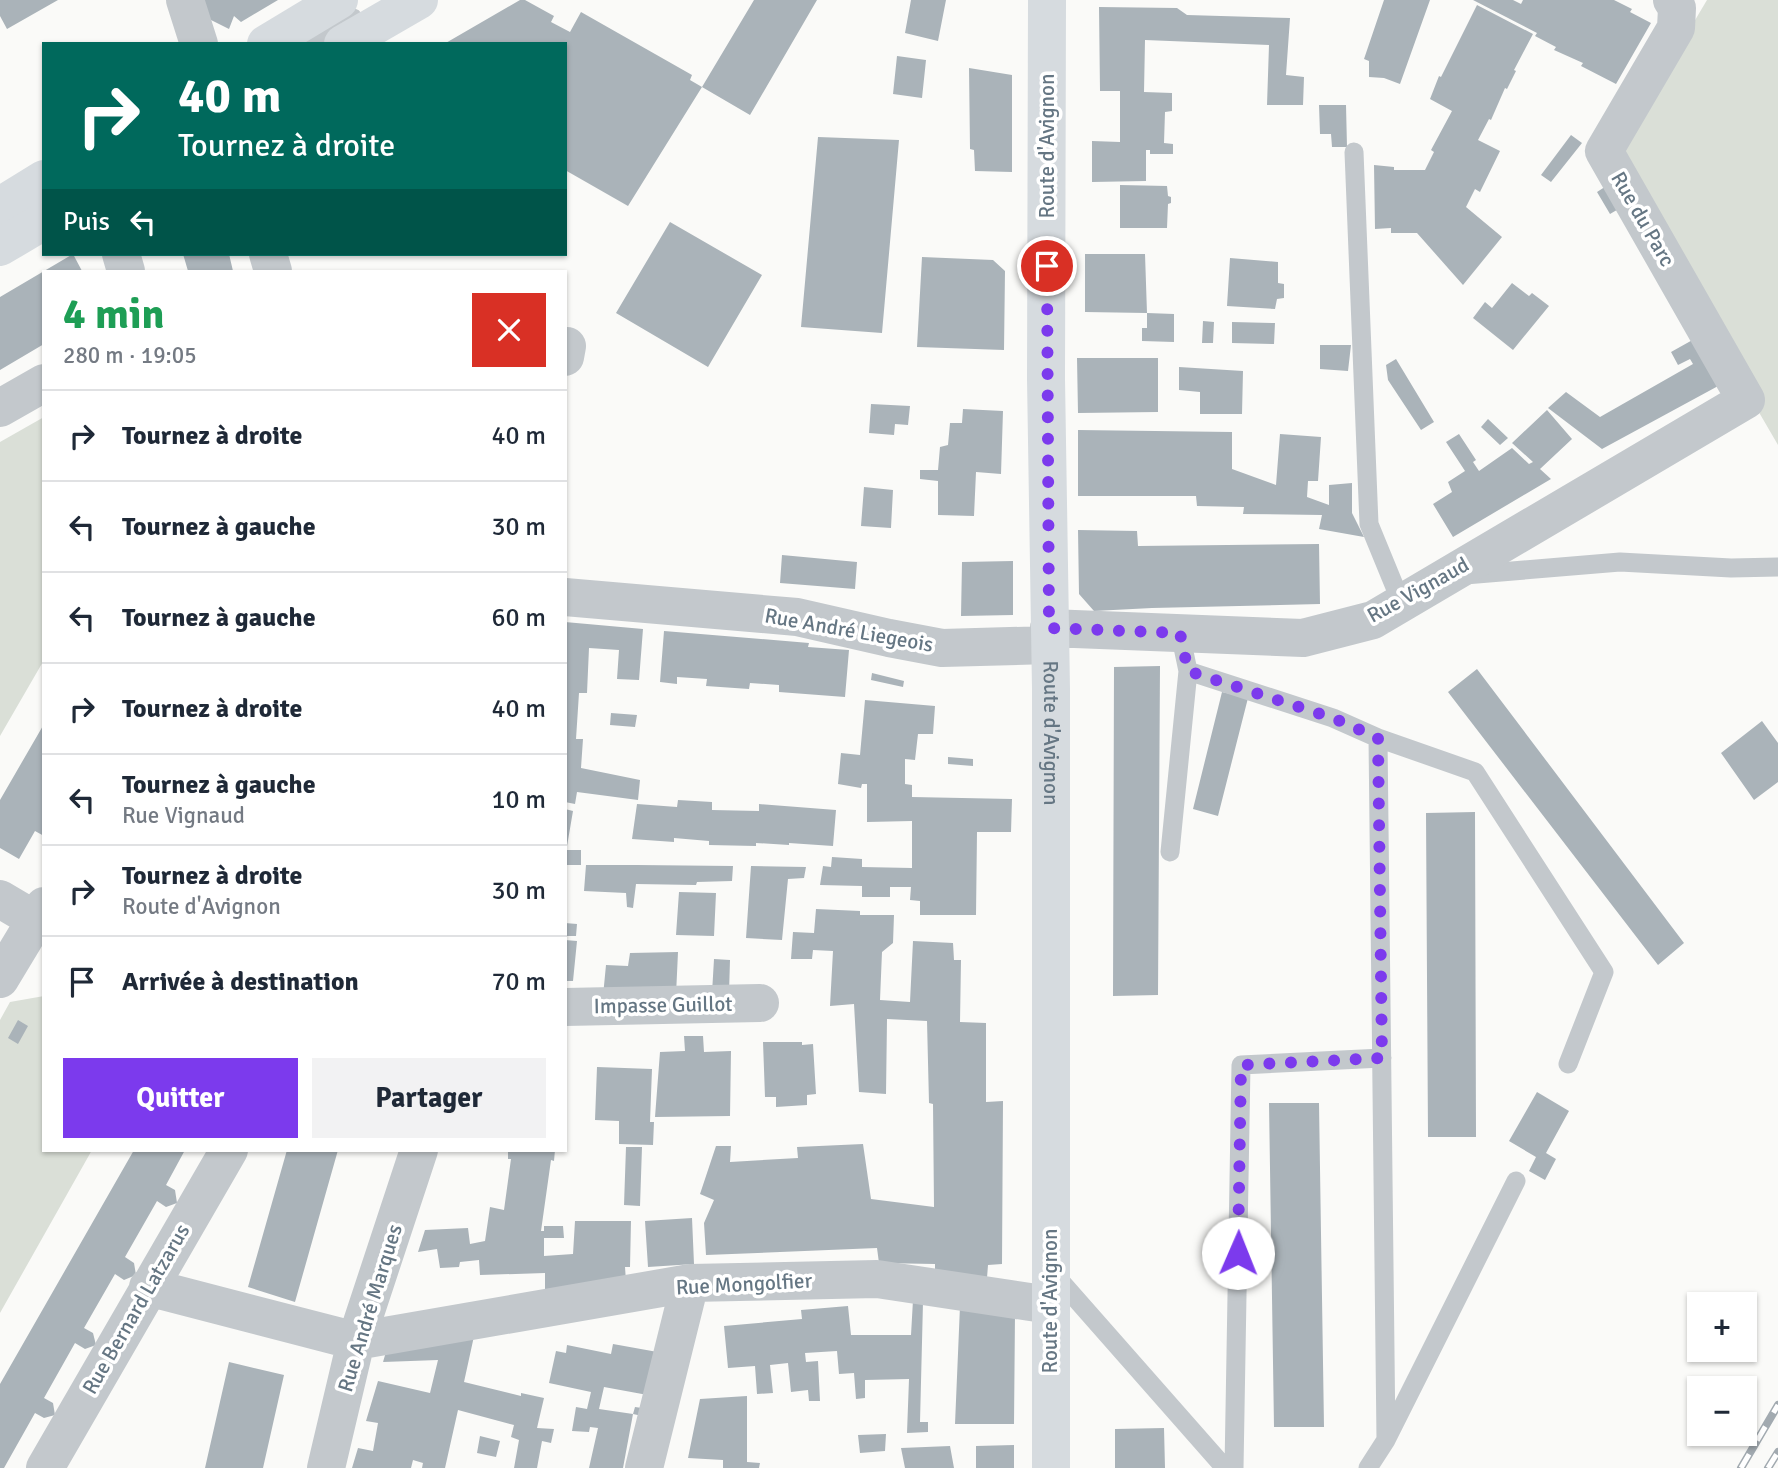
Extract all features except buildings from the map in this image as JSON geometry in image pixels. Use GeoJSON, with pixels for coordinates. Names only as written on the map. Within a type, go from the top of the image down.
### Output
{"type":"FeatureCollection","features":[{"type":"Feature","properties":{"kind":"main road"},"geometry":{"type":"LineString","coordinates":[[269,42],[339,0]]}},
{"type":"Feature","properties":{"kind":"main road"},"geometry":{"type":"LineString","coordinates":[[346,42],[419,0]]}},
{"type":"Feature","properties":{"kind":"main road","name":"Route d'Avignon"},"geometry":{"type":"LineString","coordinates":[[1047,0],[1051,1468]]}},
{"type":"Feature","properties":{"kind":"main road"},"geometry":{"type":"LineString","coordinates":[[0,206],[42,180]]}},
{"type":"Feature","properties":{"kind":"main road"},"geometry":{"type":"LineString","coordinates":[[0,247],[42,223]]}},
{"type":"Feature","properties":{"kind":"street"},"geometry":{"type":"LineString","coordinates":[[185,0],[198,42]]}},
{"type":"Feature","properties":{"kind":"street","name":"Rue du Parc"},"geometry":{"type":"LineString","coordinates":[[1671,0],[1677,8],[1676,28],[1604,151],[1746,400]]}},
{"type":"Feature","properties":{"kind":"street"},"geometry":{"type":"LineString","coordinates":[[0,408],[42,384]]}},
{"type":"Feature","properties":{"kind":"street","name":"Rue Vignaud"},"geometry":{"type":"LineString","coordinates":[[1049,637],[1180,633],[1303,638],[1373,620],[1746,400]]}},
{"type":"Feature","properties":{"kind":"street","name":"Rue André Liegeois"},"geometry":{"type":"LineString","coordinates":[[567,597],[797,617],[942,648],[1049,637]]}},
{"type":"Feature","properties":{"kind":"street"},"geometry":{"type":"LineString","coordinates":[[0,900],[41,917],[0,979]]}},
{"type":"Feature","properties":{"kind":"street","name":"Impasse Guillot"},"geometry":{"type":"LineString","coordinates":[[567,1007],[760,1003]]}},
{"type":"Feature","properties":{"kind":"street","name":"Rue Bernard Latzarus"},"geometry":{"type":"LineString","coordinates":[[45,1468],[228,1152]]}},
{"type":"Feature","properties":{"kind":"street","name":"Rue André Marques"},"geometry":{"type":"LineString","coordinates":[[326,1468],[356,1340],[418,1152]]}},
{"type":"Feature","properties":{"kind":"street","name":"Rue Mongolfier"},"geometry":{"type":"LineString","coordinates":[[356,1340],[690,1283],[877,1279],[1050,1287]]}},
{"type":"Feature","properties":{"kind":"street"},"geometry":{"type":"LineString","coordinates":[[644,1468],[690,1283]]}},
{"type":"Feature","properties":{"kind":"street"},"geometry":{"type":"LineString","coordinates":[[148,1287],[356,1340]]}},
{"type":"Feature","properties":{"kind":"lane"},"geometry":{"type":"LineString","coordinates":[[311,42],[384,0]]}},
{"type":"Feature","properties":{"kind":"lane"},"geometry":{"type":"LineString","coordinates":[[1354,152],[1369,524],[1401,602]]}},
{"type":"Feature","properties":{"kind":"lane"},"geometry":{"type":"LineString","coordinates":[[0,228],[42,202]]}},
{"type":"Feature","properties":{"kind":"lane"},"geometry":{"type":"LineString","coordinates":[[1443,577],[1620,562],[1731,568],[1778,567]]}},
{"type":"Feature","properties":{"kind":"lane"},"geometry":{"type":"LineString","coordinates":[[1170,852],[1188,671],[1180,633]]}},
{"type":"Feature","properties":{"kind":"lane"},"geometry":{"type":"LineString","coordinates":[[1188,671],[1333,718],[1378,738],[1475,772],[1604,972],[1568,1064]]}},
{"type":"Feature","properties":{"kind":"lane"},"geometry":{"type":"LineString","coordinates":[[1378,738],[1386,1440]]}},
{"type":"Feature","properties":{"kind":"lane"},"geometry":{"type":"LineString","coordinates":[[1234,1468],[1241,1065],[1382,1058]]}},
{"type":"Feature","properties":{"kind":"lane"},"geometry":{"type":"LineString","coordinates":[[1368,1468],[1386,1440],[1516,1181]]}},
{"type":"Feature","properties":{"kind":"lane"},"geometry":{"type":"LineString","coordinates":[[1050,1287],[1225,1468]]}},
{"type":"Feature","properties":{"kind":"shaded area"},"geometry":{"type":"Polygon","coordinates":[[[1707,0],[1778,0],[1778,445],[1612,160],[1707,0]]]}},
{"type":"Feature","properties":{"kind":"shaded area"},"geometry":{"type":"Polygon","coordinates":[[[42,418],[42,663],[0,736],[0,442],[42,418]]]}},
{"type":"Feature","properties":{"kind":"shaded area"},"geometry":{"type":"Polygon","coordinates":[[[42,996],[42,1152],[91,1152],[0,1313],[0,1020],[10,1002],[42,996]]]}},
{"type":"Feature","properties":{"kind":"railway"},"geometry":{"type":"LineString","coordinates":[[1741,1468],[1778,1405]]}},
{"type":"Feature","properties":{"kind":"railway"},"geometry":{"type":"LineString","coordinates":[[1768,1468],[1778,1452]]}},
{"type":"Feature","properties":{"kind":"route"},"geometry":{"type":"LineString","coordinates":[[1047,266],[1049,628],[1180,633],[1188,671],[1333,718],[1378,738],[1382,1058],[1241,1065],[1238,1253]]}}]}
